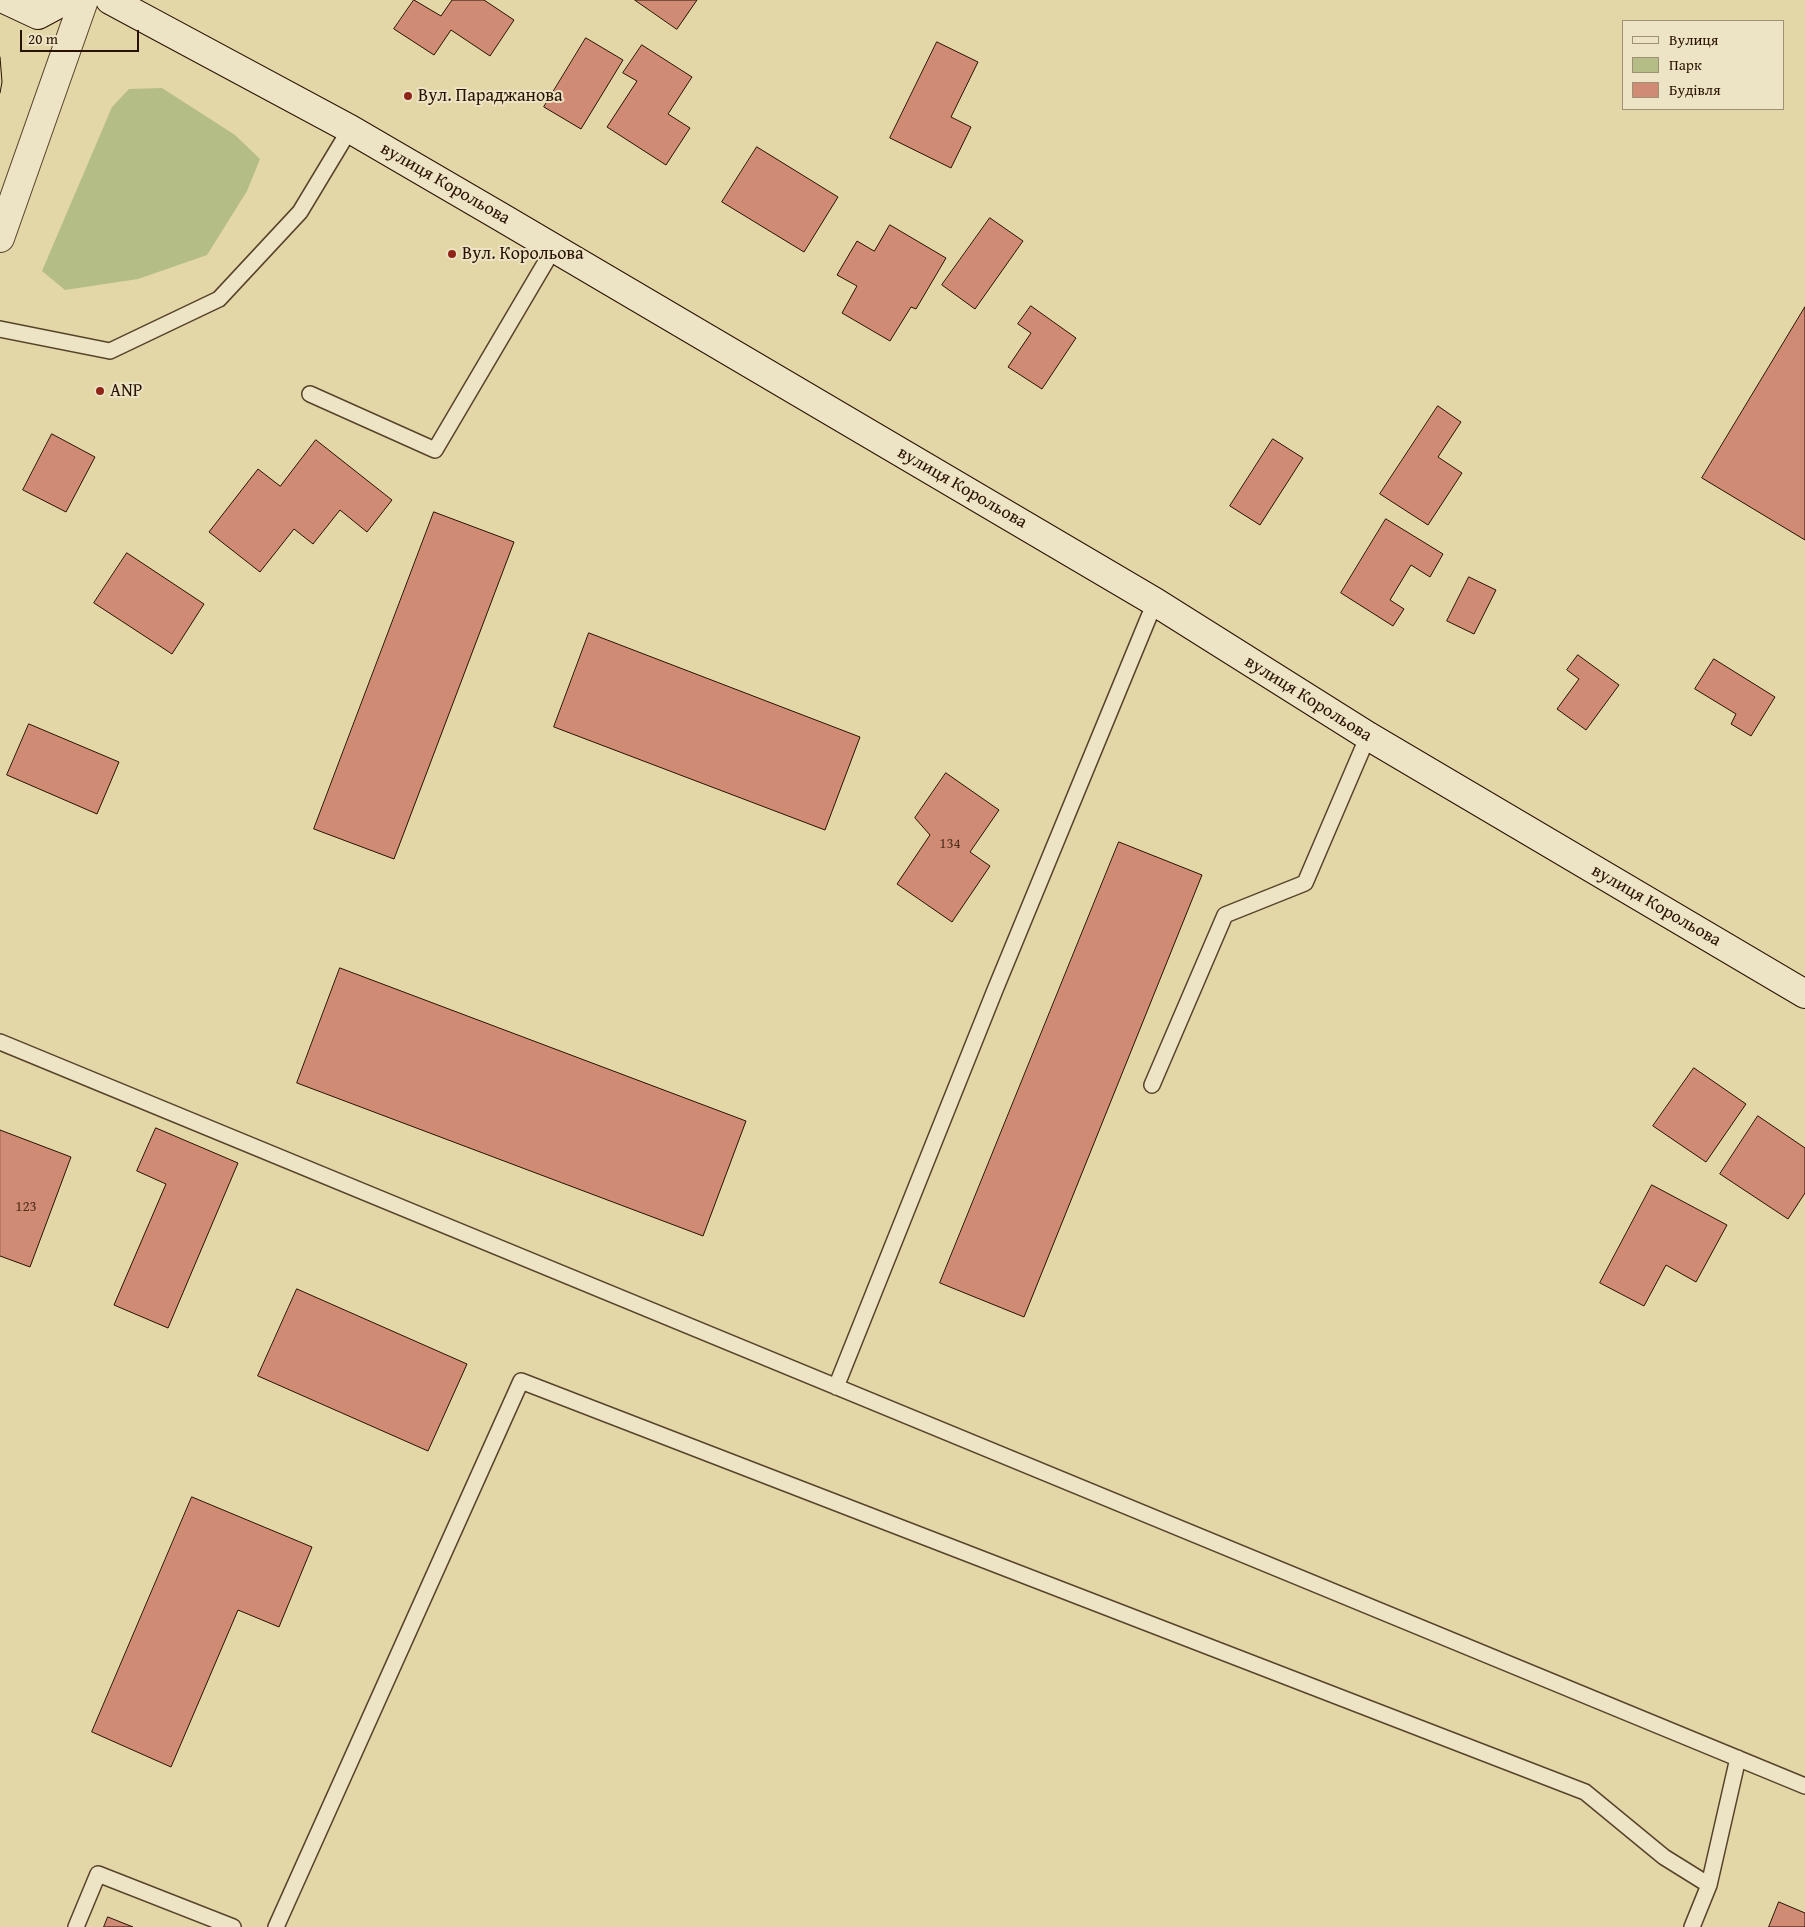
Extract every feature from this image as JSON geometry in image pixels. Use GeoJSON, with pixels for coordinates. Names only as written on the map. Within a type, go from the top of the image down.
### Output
{"type":"FeatureCollection","features":[{"type":"Feature","properties":{"kind":"main road"},"geometry":{"type":"LineString","coordinates":[[6,0],[38,14],[66,0]]}},
{"type":"Feature","properties":{"kind":"main road"},"geometry":{"type":"LineString","coordinates":[[0,238],[84,0]]}},
{"type":"Feature","properties":{"kind":"main road","name":"вулиця Корольова"},"geometry":{"type":"LineString","coordinates":[[110,0],[350,129],[554,248],[1155,602],[1368,736],[1805,994]]}},
{"type":"Feature","properties":{"kind":"lane"},"geometry":{"type":"LineString","coordinates":[[0,329],[110,351],[219,298],[300,212],[350,129]]}},
{"type":"Feature","properties":{"kind":"lane"},"geometry":{"type":"LineString","coordinates":[[310,394],[435,450],[554,248]]}},
{"type":"Feature","properties":{"kind":"lane"},"geometry":{"type":"LineString","coordinates":[[836,1387],[999,980],[1155,602]]}},
{"type":"Feature","properties":{"kind":"lane"},"geometry":{"type":"LineString","coordinates":[[1152,1085],[1225,916],[1305,883],[1368,736]]}},
{"type":"Feature","properties":{"kind":"lane"},"geometry":{"type":"LineString","coordinates":[[0,1042],[1805,1786]]}},
{"type":"Feature","properties":{"kind":"lane"},"geometry":{"type":"LineString","coordinates":[[276,1927],[521,1381],[1585,1792],[1664,1857],[1709,1885]]}},
{"type":"Feature","properties":{"kind":"lane"},"geometry":{"type":"LineString","coordinates":[[1692,1927],[1709,1885],[1738,1758]]}},
{"type":"Feature","properties":{"kind":"lane"},"geometry":{"type":"LineString","coordinates":[[76,1927],[98,1874],[233,1927]]}},
{"type":"Feature","properties":{"kind":"green space"},"geometry":{"type":"Polygon","coordinates":[[[162,88],[235,135],[260,159],[247,191],[207,255],[138,279],[65,290],[42,271],[112,107],[129,89],[162,88]]]}},
{"type":"Feature","properties":{"kind":"building"},"geometry":{"type":"Polygon","coordinates":[[[414,0],[441,16],[452,0],[484,0],[514,20],[490,56],[451,30],[434,55],[394,29],[414,0]]]}},
{"type":"Feature","properties":{"kind":"building"},"geometry":{"type":"Polygon","coordinates":[[[635,0],[697,0],[677,29],[635,0]]]}},
{"type":"Feature","properties":{"kind":"building"},"geometry":{"type":"Polygon","coordinates":[[[586,38],[623,60],[581,129],[544,107],[586,38]]]}},
{"type":"Feature","properties":{"kind":"building"},"geometry":{"type":"Polygon","coordinates":[[[937,42],[978,62],[951,117],[971,127],[951,168],[890,138],[937,42]]]}},
{"type":"Feature","properties":{"kind":"building"},"geometry":{"type":"Polygon","coordinates":[[[642,45],[692,77],[668,114],[690,128],[666,165],[607,127],[637,81],[623,73],[642,45]]]}},
{"type":"Feature","properties":{"kind":"building"},"geometry":{"type":"Polygon","coordinates":[[[757,147],[838,197],[804,252],[722,202],[757,147]]]}},
{"type":"Feature","properties":{"kind":"building"},"geometry":{"type":"Polygon","coordinates":[[[990,218],[1023,241],[975,309],[942,285],[990,218]]]}},
{"type":"Feature","properties":{"kind":"building"},"geometry":{"type":"Polygon","coordinates":[[[890,225],[946,258],[916,309],[911,307],[890,341],[842,313],[857,286],[837,275],[857,241],[874,251],[890,225]]]}},
{"type":"Feature","properties":{"kind":"building"},"geometry":{"type":"Polygon","coordinates":[[[1031,306],[1076,338],[1042,389],[1008,367],[1031,333],[1018,324],[1031,306]]]}},
{"type":"Feature","properties":{"kind":"building"},"geometry":{"type":"Polygon","coordinates":[[[1805,307],[1805,540],[1702,478],[1805,307]]]}},
{"type":"Feature","properties":{"kind":"building"},"geometry":{"type":"Polygon","coordinates":[[[1438,406],[1461,422],[1438,457],[1462,473],[1428,525],[1380,494],[1438,406]]]}},
{"type":"Feature","properties":{"kind":"building"},"geometry":{"type":"Polygon","coordinates":[[[52,434],[95,457],[66,512],[23,490],[52,434]]]}},
{"type":"Feature","properties":{"kind":"building"},"geometry":{"type":"Polygon","coordinates":[[[1273,439],[1303,458],[1260,525],[1230,506],[1273,439]]]}},
{"type":"Feature","properties":{"kind":"building"},"geometry":{"type":"Polygon","coordinates":[[[316,440],[392,500],[367,532],[340,510],[313,544],[294,529],[260,572],[209,532],[258,469],[280,486],[316,440]]]}},
{"type":"Feature","properties":{"kind":"building"},"geometry":{"type":"Polygon","coordinates":[[[434,512],[514,542],[394,859],[314,829],[434,512]]]}},
{"type":"Feature","properties":{"kind":"building"},"geometry":{"type":"Polygon","coordinates":[[[1386,519],[1443,554],[1430,577],[1411,565],[1390,600],[1404,609],[1393,626],[1341,593],[1386,519]]]}},
{"type":"Feature","properties":{"kind":"building"},"geometry":{"type":"Polygon","coordinates":[[[127,553],[204,604],[172,654],[94,603],[127,553]]]}},
{"type":"Feature","properties":{"kind":"building"},"geometry":{"type":"Polygon","coordinates":[[[1469,577],[1496,590],[1474,634],[1447,621],[1469,577]]]}},
{"type":"Feature","properties":{"kind":"building"},"geometry":{"type":"Polygon","coordinates":[[[589,633],[860,737],[825,830],[554,727],[589,633]]]}},
{"type":"Feature","properties":{"kind":"building"},"geometry":{"type":"Polygon","coordinates":[[[1578,655],[1619,685],[1586,730],[1557,709],[1579,679],[1567,670],[1578,655]]]}},
{"type":"Feature","properties":{"kind":"building"},"geometry":{"type":"Polygon","coordinates":[[[1714,659],[1775,697],[1751,736],[1731,724],[1736,714],[1695,689],[1714,659]]]}},
{"type":"Feature","properties":{"kind":"building"},"geometry":{"type":"Polygon","coordinates":[[[29,724],[119,762],[97,814],[7,775],[29,724]]]}},
{"type":"Feature","properties":{"kind":"building"},"geometry":{"type":"Polygon","coordinates":[[[946,773],[999,810],[970,852],[990,866],[952,922],[897,884],[930,835],[915,818],[946,773]]]}},
{"type":"Feature","properties":{"kind":"building"},"geometry":{"type":"Polygon","coordinates":[[[1119,842],[1202,875],[1024,1317],[940,1283],[1119,842]]]}},
{"type":"Feature","properties":{"kind":"building"},"geometry":{"type":"Polygon","coordinates":[[[340,968],[746,1121],[703,1236],[297,1083],[340,968]]]}},
{"type":"Feature","properties":{"kind":"building"},"geometry":{"type":"Polygon","coordinates":[[[1694,1068],[1746,1104],[1706,1162],[1653,1126],[1694,1068]]]}},
{"type":"Feature","properties":{"kind":"building"},"geometry":{"type":"Polygon","coordinates":[[[1758,1116],[1805,1148],[1805,1193],[1788,1219],[1720,1174],[1758,1116]]]}},
{"type":"Feature","properties":{"kind":"building"},"geometry":{"type":"Polygon","coordinates":[[[156,1128],[238,1163],[168,1328],[114,1305],[166,1184],[137,1171],[156,1128]]]}},
{"type":"Feature","properties":{"kind":"building"},"geometry":{"type":"Polygon","coordinates":[[[0,1130],[71,1157],[30,1267],[0,1256],[0,1130]]]}},
{"type":"Feature","properties":{"kind":"building"},"geometry":{"type":"Polygon","coordinates":[[[1652,1185],[1727,1225],[1696,1282],[1666,1265],[1644,1306],[1600,1283],[1652,1185]]]}},
{"type":"Feature","properties":{"kind":"building"},"geometry":{"type":"Polygon","coordinates":[[[297,1289],[467,1364],[428,1451],[258,1376],[297,1289]]]}},
{"type":"Feature","properties":{"kind":"building"},"geometry":{"type":"Polygon","coordinates":[[[192,1497],[312,1547],[279,1627],[238,1610],[171,1767],[92,1732],[192,1497]]]}},
{"type":"Feature","properties":{"kind":"building"},"geometry":{"type":"Polygon","coordinates":[[[1779,1902],[1805,1913],[1805,1927],[1769,1927],[1779,1902]]]}},
{"type":"Feature","properties":{"kind":"building"},"geometry":{"type":"Polygon","coordinates":[[[108,1917],[133,1927],[104,1927],[108,1917]]]}},
{"type":"Feature","properties":{"kind":"tram line"},"geometry":{"type":"LineString","coordinates":[[0,57],[2,82],[0,93]]}},
{"type":"Feature","properties":{"kind":"place","name":"Вул. Параджанова"},"geometry":{"type":"Point","coordinates":[408,96]}},
{"type":"Feature","properties":{"kind":"place","name":"Вул. Корольова"},"geometry":{"type":"Point","coordinates":[452,254]}},
{"type":"Feature","properties":{"kind":"place","name":"ANP"},"geometry":{"type":"Point","coordinates":[100,391]}}]}
